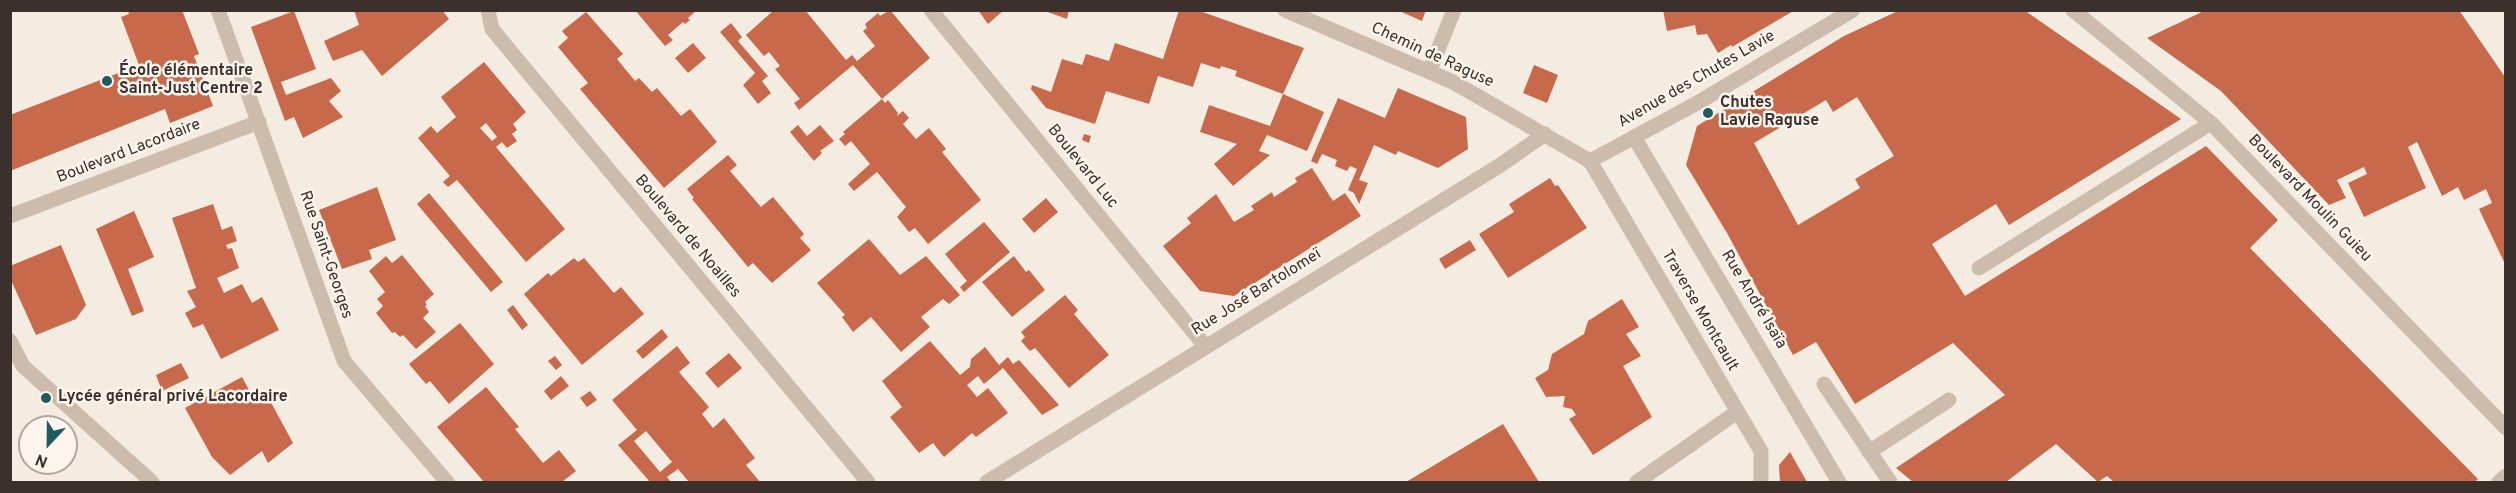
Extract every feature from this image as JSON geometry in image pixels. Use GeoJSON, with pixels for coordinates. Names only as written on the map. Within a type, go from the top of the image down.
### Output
{"type":"FeatureCollection","features":[{"type":"Feature","properties":{"kind":"street","name":"Rue Saint-Georges"},"geometry":{"type":"LineString","coordinates":[[218,10],[344,361],[447,483]]}},
{"type":"Feature","properties":{"kind":"street","name":"Boulevard de Noailles"},"geometry":{"type":"LineString","coordinates":[[488,10],[492,29],[868,483]]}},
{"type":"Feature","properties":{"kind":"street","name":"Boulevard Luc"},"geometry":{"type":"LineString","coordinates":[[931,10],[1205,346]]}},
{"type":"Feature","properties":{"kind":"street","name":"Chemin de Raguse"},"geometry":{"type":"LineString","coordinates":[[1285,10],[1453,82],[1590,161]]}},
{"type":"Feature","properties":{"kind":"street"},"geometry":{"type":"LineString","coordinates":[[1429,72],[1454,10]]}},
{"type":"Feature","properties":{"kind":"street","name":"Avenue des Chutes Lavie"},"geometry":{"type":"LineString","coordinates":[[1590,161],[1699,102],[1853,10]]}},
{"type":"Feature","properties":{"kind":"street","name":"Boulevard Moulin Guieu"},"geometry":{"type":"LineString","coordinates":[[2073,10],[2211,123],[2505,428]]}},
{"type":"Feature","properties":{"kind":"street","name":"Boulevard Lacordaire"},"geometry":{"type":"LineString","coordinates":[[10,216],[260,122]]}},
{"type":"Feature","properties":{"kind":"street"},"geometry":{"type":"LineString","coordinates":[[1978,268],[2211,123]]}},
{"type":"Feature","properties":{"kind":"street","name":"Rue José Bartolomeï"},"geometry":{"type":"LineString","coordinates":[[987,483],[1499,166],[1545,134]]}},
{"type":"Feature","properties":{"kind":"street","name":"Rue André Isaïa"},"geometry":{"type":"LineString","coordinates":[[1634,137],[1839,483]]}},
{"type":"Feature","properties":{"kind":"street","name":"Traverse Montcault"},"geometry":{"type":"LineString","coordinates":[[1590,161],[1761,451],[1761,483]]}},
{"type":"Feature","properties":{"kind":"street"},"geometry":{"type":"LineString","coordinates":[[10,341],[23,366],[152,483]]}},
{"type":"Feature","properties":{"kind":"street"},"geometry":{"type":"LineString","coordinates":[[1824,384],[1890,483]]}},
{"type":"Feature","properties":{"kind":"street"},"geometry":{"type":"LineString","coordinates":[[1869,452],[1949,400]]}},
{"type":"Feature","properties":{"kind":"street"},"geometry":{"type":"LineString","coordinates":[[1637,483],[1737,412]]}},
{"type":"Feature","properties":{"kind":"street"},"geometry":{"type":"LineString","coordinates":[[2499,483],[2505,476]]}},
{"type":"Feature","properties":{"kind":"building"},"geometry":{"type":"Polygon","coordinates":[[[128,10],[182,10],[199,54],[194,56],[213,106],[170,123],[165,109],[10,171],[10,115],[139,65],[121,17],[129,14],[128,10]]]}},
{"type":"Feature","properties":{"kind":"building"},"geometry":{"type":"Polygon","coordinates":[[[354,10],[442,10],[449,19],[382,76],[362,50],[333,61],[324,41],[359,25],[354,10]]]}},
{"type":"Feature","properties":{"kind":"building"},"geometry":{"type":"Polygon","coordinates":[[[635,10],[697,10],[688,18],[690,20],[685,24],[683,22],[668,35],[673,40],[665,46],[635,10]]]}},
{"type":"Feature","properties":{"kind":"building"},"geometry":{"type":"Polygon","coordinates":[[[774,10],[805,10],[846,60],[852,55],[857,61],[875,46],[863,31],[867,28],[865,24],[878,13],[880,16],[890,10],[930,58],[882,99],[853,65],[799,110],[794,103],[800,99],[775,69],[780,66],[769,52],[764,56],[746,35],[774,10]]]}},
{"type":"Feature","properties":{"kind":"building"},"geometry":{"type":"Polygon","coordinates":[[[978,10],[1004,10],[988,24],[978,10]]]}},
{"type":"Feature","properties":{"kind":"building"},"geometry":{"type":"Polygon","coordinates":[[[1042,10],[1069,10],[1067,19],[1042,10]]]}},
{"type":"Feature","properties":{"kind":"building"},"geometry":{"type":"Polygon","coordinates":[[[1179,10],[1197,10],[1304,48],[1283,94],[1235,76],[1237,71],[1201,63],[1193,87],[1158,76],[1149,104],[1106,91],[1095,124],[1046,108],[1031,89],[1032,85],[1051,92],[1062,59],[1082,65],[1086,54],[1109,61],[1115,43],[1163,59],[1179,10]]]}},
{"type":"Feature","properties":{"kind":"building"},"geometry":{"type":"Polygon","coordinates":[[[1397,10],[1426,10],[1422,21],[1397,10]]]}},
{"type":"Feature","properties":{"kind":"building"},"geometry":{"type":"Polygon","coordinates":[[[1663,10],[1795,10],[1718,53],[1707,34],[1697,35],[1695,25],[1667,31],[1663,10]]]}},
{"type":"Feature","properties":{"kind":"building"},"geometry":{"type":"Polygon","coordinates":[[[1900,10],[2024,10],[2181,119],[2009,225],[1996,204],[1932,244],[1965,296],[2206,146],[2278,220],[2250,248],[2478,479],[2475,482],[2114,482],[2107,476],[2098,482],[2056,444],[2006,482],[1913,482],[1896,468],[2005,395],[1953,343],[1855,404],[1816,342],[1793,355],[1727,233],[1686,165],[1697,126],[1844,36],[1900,10]],[[1857,97],[1833,112],[1826,100],[1754,143],[1798,225],[1860,188],[1855,179],[1894,156],[1857,97]]]}},
{"type":"Feature","properties":{"kind":"building"},"geometry":{"type":"Polygon","coordinates":[[[2206,10],[2459,10],[2505,77],[2505,264],[2479,209],[2492,203],[2486,189],[2464,200],[2458,187],[2442,196],[2417,142],[2408,147],[2426,188],[2364,217],[2348,183],[2367,174],[2364,167],[2337,180],[2346,198],[2329,205],[2221,91],[2147,38],[2206,10]]]}},
{"type":"Feature","properties":{"kind":"building"},"geometry":{"type":"Polygon","coordinates":[[[294,11],[316,69],[281,82],[286,95],[331,78],[341,91],[329,101],[343,117],[303,138],[294,117],[285,121],[251,27],[294,11]]]}},
{"type":"Feature","properties":{"kind":"building"},"geometry":{"type":"Polygon","coordinates":[[[586,12],[623,54],[617,59],[635,81],[639,78],[652,92],[657,88],[681,116],[690,109],[717,142],[664,188],[580,89],[588,83],[558,47],[568,38],[562,31],[586,12]]]}},
{"type":"Feature","properties":{"kind":"building"},"geometry":{"type":"Polygon","coordinates":[[[731,23],[742,37],[738,41],[768,76],[762,81],[771,93],[758,104],[743,85],[755,73],[720,32],[731,23]]]}},
{"type":"Feature","properties":{"kind":"building"},"geometry":{"type":"Polygon","coordinates":[[[693,43],[706,58],[688,73],[675,58],[693,43]]]}},
{"type":"Feature","properties":{"kind":"building"},"geometry":{"type":"Polygon","coordinates":[[[484,62],[526,112],[513,124],[517,130],[512,134],[517,141],[507,148],[502,142],[496,147],[565,229],[526,262],[457,180],[448,187],[443,182],[450,176],[418,138],[431,126],[437,133],[456,117],[441,97],[484,62]],[[486,123],[480,128],[492,141],[497,137],[486,123]]]}},
{"type":"Feature","properties":{"kind":"building"},"geometry":{"type":"Polygon","coordinates":[[[1534,65],[1558,75],[1547,103],[1523,93],[1534,65]]]}},
{"type":"Feature","properties":{"kind":"building"},"geometry":{"type":"Polygon","coordinates":[[[1398,88],[1466,117],[1468,149],[1438,168],[1398,151],[1396,155],[1374,145],[1359,180],[1368,183],[1359,204],[1354,193],[1348,190],[1357,169],[1350,166],[1347,171],[1335,166],[1337,160],[1322,154],[1317,164],[1311,161],[1338,98],[1385,118],[1398,88]]]}},
{"type":"Feature","properties":{"kind":"building"},"geometry":{"type":"Polygon","coordinates":[[[1283,94],[1324,112],[1307,151],[1267,135],[1259,151],[1270,155],[1233,186],[1214,164],[1237,144],[1200,132],[1209,105],[1270,126],[1283,94]]]}},
{"type":"Feature","properties":{"kind":"building"},"geometry":{"type":"Polygon","coordinates":[[[882,99],[885,103],[888,100],[898,113],[897,116],[903,111],[909,118],[903,124],[916,139],[929,128],[946,149],[942,152],[981,200],[928,244],[915,228],[909,232],[897,217],[906,207],[877,172],[854,191],[848,184],[870,164],[851,141],[845,146],[839,139],[845,134],[843,132],[882,99]]]}},
{"type":"Feature","properties":{"kind":"building"},"geometry":{"type":"Polygon","coordinates":[[[798,125],[807,136],[820,125],[834,141],[820,151],[822,153],[814,161],[790,132],[798,125]]]}},
{"type":"Feature","properties":{"kind":"building"},"geometry":{"type":"Polygon","coordinates":[[[1084,134],[1091,136],[1089,143],[1082,140],[1084,134]]]}},
{"type":"Feature","properties":{"kind":"building"},"geometry":{"type":"Polygon","coordinates":[[[728,155],[737,165],[730,171],[761,207],[773,197],[804,234],[800,238],[811,250],[772,283],[753,263],[748,267],[692,199],[694,198],[687,189],[728,155]]]}},
{"type":"Feature","properties":{"kind":"building"},"geometry":{"type":"Polygon","coordinates":[[[1312,168],[1333,201],[1345,193],[1361,216],[1234,296],[1200,291],[1163,246],[1191,223],[1187,218],[1216,194],[1234,222],[1254,210],[1251,206],[1272,192],[1274,197],[1297,182],[1295,178],[1312,168]]]}},
{"type":"Feature","properties":{"kind":"building"},"geometry":{"type":"Polygon","coordinates":[[[1550,178],[1555,186],[1558,185],[1587,228],[1508,278],[1479,234],[1514,212],[1509,204],[1550,178]]]}},
{"type":"Feature","properties":{"kind":"building"},"geometry":{"type":"Polygon","coordinates":[[[377,187],[396,240],[369,250],[372,259],[342,269],[319,210],[377,187]]]}},
{"type":"Feature","properties":{"kind":"building"},"geometry":{"type":"Polygon","coordinates":[[[429,193],[503,282],[491,292],[417,204],[429,193]]]}},
{"type":"Feature","properties":{"kind":"building"},"geometry":{"type":"Polygon","coordinates":[[[1046,198],[1058,212],[1034,233],[1022,219],[1046,198]]]}},
{"type":"Feature","properties":{"kind":"building"},"geometry":{"type":"Polygon","coordinates":[[[213,204],[222,230],[232,226],[237,241],[226,245],[228,249],[232,248],[239,268],[217,278],[224,293],[242,284],[252,303],[262,297],[279,330],[221,359],[203,324],[193,328],[185,313],[196,307],[187,291],[196,288],[172,218],[213,204]]]}},
{"type":"Feature","properties":{"kind":"building"},"geometry":{"type":"Polygon","coordinates":[[[134,211],[154,257],[128,269],[144,311],[132,316],[96,229],[134,211]]]}},
{"type":"Feature","properties":{"kind":"building"},"geometry":{"type":"Polygon","coordinates":[[[984,222],[1010,252],[964,292],[960,287],[967,281],[945,254],[984,222]]]}},
{"type":"Feature","properties":{"kind":"building"},"geometry":{"type":"Polygon","coordinates":[[[869,239],[900,275],[926,256],[960,295],[949,304],[943,299],[921,317],[930,327],[901,352],[871,317],[853,332],[842,317],[845,315],[817,283],[869,239]]]}},
{"type":"Feature","properties":{"kind":"building"},"geometry":{"type":"Polygon","coordinates":[[[1470,240],[1476,250],[1445,269],[1439,259],[1470,240]]]}},
{"type":"Feature","properties":{"kind":"building"},"geometry":{"type":"Polygon","coordinates":[[[61,245],[86,305],[76,319],[36,335],[10,278],[10,266],[61,245]]]}},
{"type":"Feature","properties":{"kind":"building"},"geometry":{"type":"Polygon","coordinates":[[[402,255],[434,294],[425,302],[429,312],[423,318],[436,332],[416,349],[403,335],[400,337],[395,332],[392,333],[376,313],[383,306],[377,299],[385,292],[369,271],[386,256],[392,263],[402,255]]]}},
{"type":"Feature","properties":{"kind":"building"},"geometry":{"type":"Polygon","coordinates":[[[1014,256],[1026,272],[1029,270],[1045,290],[1012,317],[982,282],[1014,256]]]}},
{"type":"Feature","properties":{"kind":"building"},"geometry":{"type":"Polygon","coordinates":[[[574,258],[578,262],[584,258],[614,293],[621,287],[644,314],[582,365],[524,294],[548,273],[551,276],[574,258]]]}},
{"type":"Feature","properties":{"kind":"building"},"geometry":{"type":"Polygon","coordinates":[[[1065,295],[1078,310],[1074,314],[1109,355],[1069,388],[1035,348],[1030,351],[1021,341],[1025,337],[1021,332],[1065,295]]]}},
{"type":"Feature","properties":{"kind":"building"},"geometry":{"type":"Polygon","coordinates":[[[1622,299],[1639,327],[1626,334],[1641,356],[1623,366],[1652,417],[1593,455],[1569,419],[1576,415],[1572,409],[1563,407],[1565,396],[1546,397],[1535,378],[1548,370],[1552,354],[1584,334],[1588,321],[1622,299]]]}},
{"type":"Feature","properties":{"kind":"building"},"geometry":{"type":"Polygon","coordinates":[[[513,305],[528,325],[522,330],[507,310],[513,305]]]}},
{"type":"Feature","properties":{"kind":"building"},"geometry":{"type":"Polygon","coordinates":[[[460,323],[494,364],[449,404],[430,381],[426,384],[409,364],[460,323]]]}},
{"type":"Feature","properties":{"kind":"building"},"geometry":{"type":"Polygon","coordinates":[[[662,329],[668,337],[643,359],[636,351],[662,329]]]}},
{"type":"Feature","properties":{"kind":"building"},"geometry":{"type":"Polygon","coordinates":[[[930,341],[960,375],[970,367],[971,359],[985,347],[999,365],[1008,357],[1013,364],[1019,360],[1059,405],[1042,415],[1003,368],[984,384],[978,376],[967,385],[977,397],[988,388],[1008,413],[976,437],[972,433],[944,457],[933,443],[919,453],[890,417],[902,407],[882,381],[930,341]]]}},
{"type":"Feature","properties":{"kind":"building"},"geometry":{"type":"Polygon","coordinates":[[[677,346],[690,363],[679,372],[709,407],[702,414],[713,428],[724,418],[755,458],[746,465],[760,482],[689,482],[678,469],[667,477],[671,482],[650,482],[618,445],[637,430],[612,400],[677,346]],[[646,431],[634,441],[660,472],[672,462],[646,431]]]}},
{"type":"Feature","properties":{"kind":"building"},"geometry":{"type":"Polygon","coordinates":[[[729,353],[742,368],[718,388],[705,373],[729,353]]]}},
{"type":"Feature","properties":{"kind":"building"},"geometry":{"type":"Polygon","coordinates":[[[555,356],[562,365],[556,370],[548,361],[555,356]]]}},
{"type":"Feature","properties":{"kind":"building"},"geometry":{"type":"Polygon","coordinates":[[[181,363],[189,378],[162,391],[156,375],[181,363]]]}},
{"type":"Feature","properties":{"kind":"building"},"geometry":{"type":"Polygon","coordinates":[[[561,376],[569,386],[551,400],[544,391],[561,376]]]}},
{"type":"Feature","properties":{"kind":"building"},"geometry":{"type":"Polygon","coordinates":[[[242,377],[255,401],[267,395],[293,443],[268,463],[262,451],[230,475],[212,457],[185,408],[242,377]]]}},
{"type":"Feature","properties":{"kind":"building"},"geometry":{"type":"Polygon","coordinates":[[[486,387],[519,427],[515,429],[543,463],[559,450],[576,471],[562,482],[484,482],[437,427],[486,387]]]}},
{"type":"Feature","properties":{"kind":"building"},"geometry":{"type":"Polygon","coordinates":[[[590,391],[597,400],[587,407],[580,398],[590,391]]]}},
{"type":"Feature","properties":{"kind":"building"},"geometry":{"type":"Polygon","coordinates":[[[1503,424],[1539,482],[1406,482],[1503,424]]]}},
{"type":"Feature","properties":{"kind":"building"},"geometry":{"type":"Polygon","coordinates":[[[1790,452],[1807,482],[1780,482],[1779,465],[1790,452]]]}},
{"type":"Feature","properties":{"kind":"place","name":"École élémentaire Saint-Just Centre 2"},"geometry":{"type":"Point","coordinates":[107,81]}},
{"type":"Feature","properties":{"kind":"place","name":"Chutes Lavie Raguse"},"geometry":{"type":"Point","coordinates":[1708,113]}},
{"type":"Feature","properties":{"kind":"place","name":"Lycée général privé Lacordaire"},"geometry":{"type":"Point","coordinates":[46,398]}}]}
